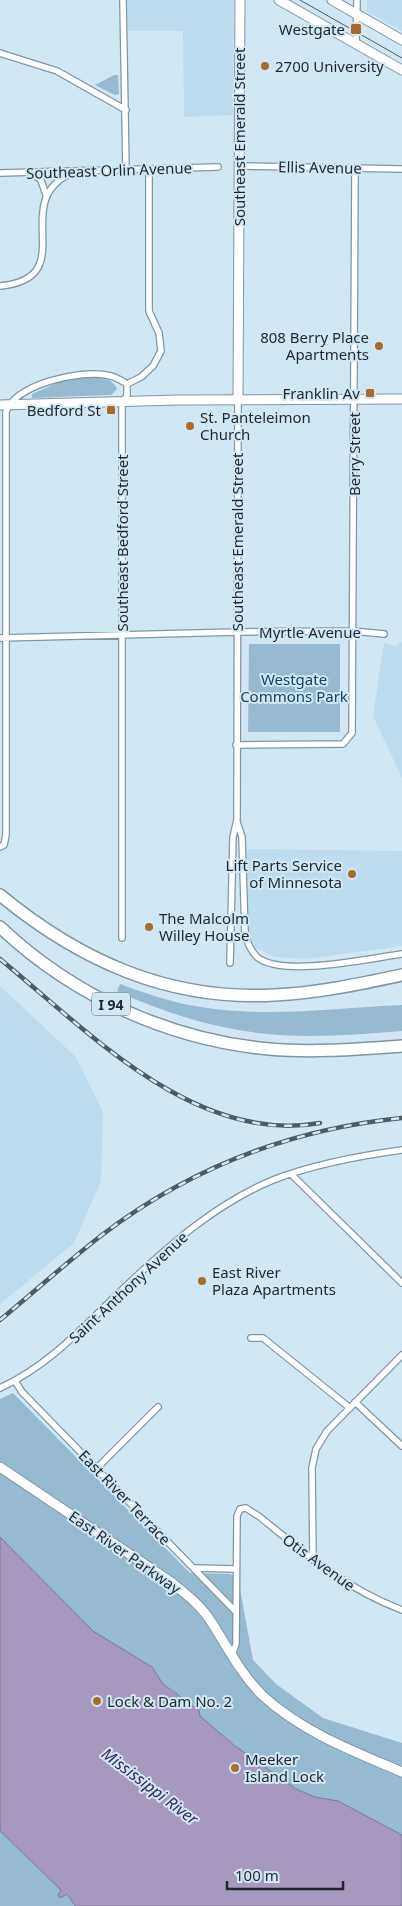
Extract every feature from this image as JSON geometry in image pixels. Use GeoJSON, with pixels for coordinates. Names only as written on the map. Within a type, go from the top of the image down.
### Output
{"type":"FeatureCollection","features":[{"type":"Feature","properties":{"kind":"highway","name":"I 94"},"geometry":{"type":"LineString","coordinates":[[0,895],[50,934],[91,957],[144,978],[187,990],[239,996],[277,995],[329,989],[402,976]]}},
{"type":"Feature","properties":{"kind":"highway","name":"I 94"},"geometry":{"type":"LineString","coordinates":[[0,927],[44,962],[95,996],[138,1017],[172,1029],[217,1041],[268,1049],[323,1050],[402,1046]]}},
{"type":"Feature","properties":{"kind":"street"},"geometry":{"type":"LineString","coordinates":[[123,0],[126,169]]}},
{"type":"Feature","properties":{"kind":"street","name":"Southeast Emerald Street"},"geometry":{"type":"LineString","coordinates":[[230,963],[233,837],[236,820],[240,0]]}},
{"type":"Feature","properties":{"kind":"street"},"geometry":{"type":"LineString","coordinates":[[279,0],[402,70]]}},
{"type":"Feature","properties":{"kind":"street"},"geometry":{"type":"LineString","coordinates":[[332,0],[402,40]]}},
{"type":"Feature","properties":{"kind":"street"},"geometry":{"type":"LineString","coordinates":[[356,44],[357,0]]}},
{"type":"Feature","properties":{"kind":"street"},"geometry":{"type":"LineString","coordinates":[[0,53],[57,71],[126,110]]}},
{"type":"Feature","properties":{"kind":"street","name":"Ellis Avenue"},"geometry":{"type":"LineString","coordinates":[[239,166],[402,169]]}},
{"type":"Feature","properties":{"kind":"street","name":"Southeast Orlin Avenue"},"geometry":{"type":"LineString","coordinates":[[0,173],[218,167]]}},
{"type":"Feature","properties":{"kind":"street","name":"Berry Street"},"geometry":{"type":"LineString","coordinates":[[236,745],[343,744],[349,740],[352,733],[355,168]]}},
{"type":"Feature","properties":{"kind":"street"},"geometry":{"type":"LineString","coordinates":[[4,405],[30,390],[53,380],[74,375],[107,375],[127,384],[141,377],[152,366],[161,351],[159,333],[149,311],[149,169]]}},
{"type":"Feature","properties":{"kind":"street"},"geometry":{"type":"LineString","coordinates":[[46,195],[59,181],[79,171]]}},
{"type":"Feature","properties":{"kind":"street"},"geometry":{"type":"LineString","coordinates":[[0,286],[27,278],[39,266],[43,250],[42,216],[46,195],[41,180],[31,173]]}},
{"type":"Feature","properties":{"kind":"street","name":"Southeast Bedford Street"},"geometry":{"type":"LineString","coordinates":[[122,938],[122,402],[128,396],[127,384]]}},
{"type":"Feature","properties":{"kind":"street"},"geometry":{"type":"LineString","coordinates":[[4,405],[402,399]]}},
{"type":"Feature","properties":{"kind":"street"},"geometry":{"type":"LineString","coordinates":[[2,846],[6,412],[4,405]]}},
{"type":"Feature","properties":{"kind":"street","name":"Myrtle Avenue"},"geometry":{"type":"LineString","coordinates":[[3,638],[236,632],[353,631],[384,634]]}},
{"type":"Feature","properties":{"kind":"street"},"geometry":{"type":"LineString","coordinates":[[236,820],[242,837],[244,933],[249,947],[258,958],[287,966],[317,966],[402,954]]}},
{"type":"Feature","properties":{"kind":"street","name":"Saint Anthony Avenue"},"geometry":{"type":"LineString","coordinates":[[0,1388],[15,1381],[60,1351],[162,1251],[193,1227],[237,1198],[290,1174],[345,1159],[402,1150]]}},
{"type":"Feature","properties":{"kind":"street"},"geometry":{"type":"LineString","coordinates":[[290,1174],[402,1283]]}},
{"type":"Feature","properties":{"kind":"street"},"geometry":{"type":"LineString","coordinates":[[251,1338],[263,1338],[350,1408]]}},
{"type":"Feature","properties":{"kind":"street"},"geometry":{"type":"LineString","coordinates":[[313,1560],[313,1460],[321,1439],[402,1355]]}},
{"type":"Feature","properties":{"kind":"street","name":"East River Terrace"},"geometry":{"type":"LineString","coordinates":[[15,1381],[22,1392],[236,1612]]}},
{"type":"Feature","properties":{"kind":"street"},"geometry":{"type":"LineString","coordinates":[[356,1402],[402,1446]]}},
{"type":"Feature","properties":{"kind":"street"},"geometry":{"type":"LineString","coordinates":[[97,1468],[158,1407]]}},
{"type":"Feature","properties":{"kind":"street","name":"East River Parkway"},"geometry":{"type":"LineString","coordinates":[[0,1467],[186,1594],[212,1622],[232,1656],[263,1695],[302,1727],[402,1772]]}},
{"type":"Feature","properties":{"kind":"street","name":"Otis Avenue"},"geometry":{"type":"LineString","coordinates":[[236,1569],[237,1516],[240,1509],[246,1508],[313,1560],[374,1600],[402,1610]]}},
{"type":"Feature","properties":{"kind":"street"},"geometry":{"type":"LineString","coordinates":[[195,1568],[236,1569],[236,1644],[232,1656]]}},
{"type":"Feature","properties":{"kind":"shaded area"},"geometry":{"type":"Polygon","coordinates":[[[127,0],[234,0],[233,115],[184,117],[183,31],[128,31],[127,0]]]}},
{"type":"Feature","properties":{"kind":"shaded area"},"geometry":{"type":"Polygon","coordinates":[[[367,0],[402,0],[402,31],[367,12],[367,0]]]}},
{"type":"Feature","properties":{"kind":"shaded area"},"geometry":{"type":"Polygon","coordinates":[[[402,642],[402,778],[373,716],[384,643],[395,646],[402,642]]]}},
{"type":"Feature","properties":{"kind":"shaded area"},"geometry":{"type":"Polygon","coordinates":[[[247,849],[402,851],[402,946],[306,959],[275,957],[255,948],[248,929],[247,849]]]}},
{"type":"Feature","properties":{"kind":"shaded area"},"geometry":{"type":"Polygon","coordinates":[[[0,986],[76,1057],[103,1112],[101,1181],[74,1243],[0,1304],[0,986]]]}},
{"type":"Feature","properties":{"kind":"green space"},"geometry":{"type":"Polygon","coordinates":[[[114,75],[118,75],[119,94],[115,95],[95,85],[114,75]]]}},
{"type":"Feature","properties":{"kind":"green space"},"geometry":{"type":"Polygon","coordinates":[[[81,378],[107,379],[117,389],[111,395],[32,398],[32,394],[61,381],[81,378]]]}},
{"type":"Feature","properties":{"kind":"green space","name":"Westgate Commons Park"},"geometry":{"type":"Polygon","coordinates":[[[249,644],[340,644],[340,732],[248,732],[249,644]]]}},
{"type":"Feature","properties":{"kind":"green space"},"geometry":{"type":"Polygon","coordinates":[[[120,984],[180,1003],[251,1012],[402,1005],[402,1031],[310,1036],[279,1035],[237,1030],[196,1020],[136,1000],[117,991],[120,984]]]}},
{"type":"Feature","properties":{"kind":"green space"},"geometry":{"type":"Polygon","coordinates":[[[13,1393],[190,1573],[230,1574],[238,1578],[253,1660],[276,1684],[323,1718],[402,1743],[402,1835],[338,1801],[315,1797],[296,1789],[235,1746],[200,1716],[199,1709],[163,1684],[152,1667],[93,1631],[0,1541],[0,1399],[13,1393]]]}},
{"type":"Feature","properties":{"kind":"green space"},"geometry":{"type":"Polygon","coordinates":[[[0,1831],[61,1890],[60,1898],[66,1894],[75,1906],[0,1906],[0,1831]]]}},
{"type":"Feature","properties":{"kind":"water","name":"Mississippi River"},"geometry":{"type":"Polygon","coordinates":[[[0,1537],[93,1631],[152,1667],[163,1684],[199,1710],[200,1716],[235,1746],[296,1789],[315,1797],[338,1801],[402,1835],[402,1906],[75,1906],[67,1894],[60,1898],[58,1895],[61,1890],[0,1831],[0,1537]]]}},
{"type":"Feature","properties":{"kind":"tram line"},"geometry":{"type":"LineString","coordinates":[[300,0],[402,58]]}},
{"type":"Feature","properties":{"kind":"railway"},"geometry":{"type":"LineString","coordinates":[[0,959],[107,1048],[146,1076],[187,1100],[230,1117],[274,1125],[320,1123]]}},
{"type":"Feature","properties":{"kind":"railway"},"geometry":{"type":"LineString","coordinates":[[0,1320],[102,1235],[136,1211],[207,1171],[282,1142],[361,1123],[402,1118]]}},
{"type":"Feature","properties":{"kind":"place","name":"Westgate"},"geometry":{"type":"Point","coordinates":[356,29]}},
{"type":"Feature","properties":{"kind":"place","name":"2700 University"},"geometry":{"type":"Point","coordinates":[265,66]}},
{"type":"Feature","properties":{"kind":"place","name":"808 Berry Place Apartments"},"geometry":{"type":"Point","coordinates":[379,346]}},
{"type":"Feature","properties":{"kind":"place","name":"Franklin Av"},"geometry":{"type":"Point","coordinates":[370,393]}},
{"type":"Feature","properties":{"kind":"place","name":"Bedford St"},"geometry":{"type":"Point","coordinates":[111,410]}},
{"type":"Feature","properties":{"kind":"place","name":"St. Panteleimon Church"},"geometry":{"type":"Point","coordinates":[190,426]}},
{"type":"Feature","properties":{"kind":"place","name":"Lift Parts Service of Minnesota"},"geometry":{"type":"Point","coordinates":[352,874]}},
{"type":"Feature","properties":{"kind":"place","name":"The Malcolm Willey House"},"geometry":{"type":"Point","coordinates":[149,927]}},
{"type":"Feature","properties":{"kind":"place","name":"East River Plaza Apartments"},"geometry":{"type":"Point","coordinates":[202,1281]}},
{"type":"Feature","properties":{"kind":"place","name":"Lock & Dam No. 2"},"geometry":{"type":"Point","coordinates":[97,1701]}},
{"type":"Feature","properties":{"kind":"place","name":"Meeker Island Lock"},"geometry":{"type":"Point","coordinates":[235,1768]}}]}
